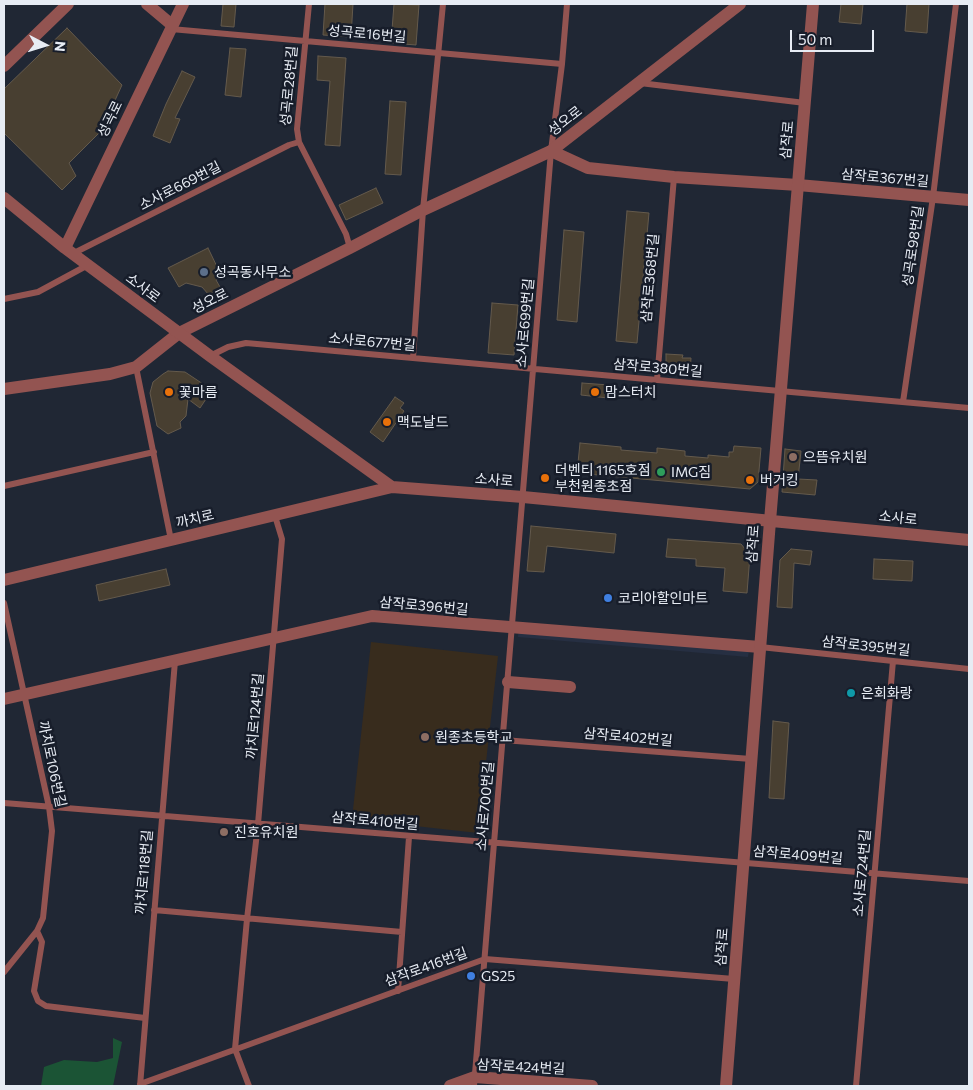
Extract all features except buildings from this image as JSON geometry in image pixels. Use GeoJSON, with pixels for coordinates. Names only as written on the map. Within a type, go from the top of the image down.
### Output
{"type":"FeatureCollection","features":[{"type":"Feature","properties":{"kind":"street"},"geometry":{"type":"LineString","coordinates":[[4,66],[68,4]]}},
{"type":"Feature","properties":{"kind":"street"},"geometry":{"type":"LineString","coordinates":[[147,4],[172,27]]}},
{"type":"Feature","properties":{"kind":"street","name":"성곡로"},"geometry":{"type":"LineString","coordinates":[[68,251],[183,4]]}},
{"type":"Feature","properties":{"kind":"street","name":"성오로"},"geometry":{"type":"LineString","coordinates":[[4,389],[110,374],[136,367],[179,333],[423,210],[551,151],[740,4]]}},
{"type":"Feature","properties":{"kind":"street","name":"삼작로"},"geometry":{"type":"LineString","coordinates":[[726,1086],[770,520],[813,4]]}},
{"type":"Feature","properties":{"kind":"street"},"geometry":{"type":"LineString","coordinates":[[551,151],[588,168],[674,177],[798,185]]}},
{"type":"Feature","properties":{"kind":"street","name":"삼작로367번길"},"geometry":{"type":"LineString","coordinates":[[798,185],[969,200]]}},
{"type":"Feature","properties":{"kind":"street","name":"소사로"},"geometry":{"type":"LineString","coordinates":[[4,198],[68,251],[392,487],[770,520],[969,540]]}},
{"type":"Feature","properties":{"kind":"street","name":"까치로"},"geometry":{"type":"LineString","coordinates":[[4,580],[392,487]]}},
{"type":"Feature","properties":{"kind":"street","name":"삼작로396번길"},"geometry":{"type":"LineString","coordinates":[[4,699],[372,616],[760,647]]}},
{"type":"Feature","properties":{"kind":"street"},"geometry":{"type":"LineString","coordinates":[[508,682],[570,687]]}},
{"type":"Feature","properties":{"kind":"street","name":"삼작로424번길"},"geometry":{"type":"LineString","coordinates":[[450,1086],[474,1082],[592,1086]]}},
{"type":"Feature","properties":{"kind":"lane","name":"성곡로28번길"},"geometry":{"type":"LineString","coordinates":[[309,4],[297,129],[299,142],[346,234],[350,248]]}},
{"type":"Feature","properties":{"kind":"lane"},"geometry":{"type":"LineString","coordinates":[[413,358],[423,210],[443,4]]}},
{"type":"Feature","properties":{"kind":"lane","name":"소사로699번길"},"geometry":{"type":"LineString","coordinates":[[523,498],[551,151],[562,64],[567,4]]}},
{"type":"Feature","properties":{"kind":"lane","name":"성곡로98번길"},"geometry":{"type":"LineString","coordinates":[[903,402],[933,197],[956,4]]}},
{"type":"Feature","properties":{"kind":"lane","name":"성곡로16번길"},"geometry":{"type":"LineString","coordinates":[[172,27],[562,64]]}},
{"type":"Feature","properties":{"kind":"lane"},"geometry":{"type":"LineString","coordinates":[[638,83],[805,103]]}},
{"type":"Feature","properties":{"kind":"lane","name":"소사로669번길"},"geometry":{"type":"LineString","coordinates":[[68,251],[289,145],[299,142]]}},
{"type":"Feature","properties":{"kind":"lane","name":"삼작로368번길"},"geometry":{"type":"LineString","coordinates":[[656,380],[674,177]]}},
{"type":"Feature","properties":{"kind":"lane"},"geometry":{"type":"LineString","coordinates":[[4,299],[38,292],[88,265]]}},
{"type":"Feature","properties":{"kind":"lane","name":"소사로677번길"},"geometry":{"type":"LineString","coordinates":[[210,356],[228,347],[246,343],[534,370]]}},
{"type":"Feature","properties":{"kind":"lane"},"geometry":{"type":"LineString","coordinates":[[136,367],[171,540]]}},
{"type":"Feature","properties":{"kind":"lane","name":"삼작로380번길"},"geometry":{"type":"LineString","coordinates":[[534,370],[969,408]]}},
{"type":"Feature","properties":{"kind":"lane"},"geometry":{"type":"LineString","coordinates":[[4,486],[154,452]]}},
{"type":"Feature","properties":{"kind":"lane","name":"소사로700번길"},"geometry":{"type":"LineString","coordinates":[[474,1082],[523,498]]}},
{"type":"Feature","properties":{"kind":"lane","name":"까치로124번길"},"geometry":{"type":"LineString","coordinates":[[249,1086],[235,1050],[258,824],[282,538],[275,516]]}},
{"type":"Feature","properties":{"kind":"lane","name":"까치로106번길"},"geometry":{"type":"LineString","coordinates":[[4,603],[49,807],[52,831],[43,918],[38,931],[4,972]]}},
{"type":"Feature","properties":{"kind":"lane","name":"삼작로395번길"},"geometry":{"type":"LineString","coordinates":[[760,647],[969,669]]}},
{"type":"Feature","properties":{"kind":"lane","name":"까치로118번길"},"geometry":{"type":"LineString","coordinates":[[140,1085],[175,661]]}},
{"type":"Feature","properties":{"kind":"lane","name":"소사로724번길"},"geometry":{"type":"LineString","coordinates":[[856,1086],[893,661]]}},
{"type":"Feature","properties":{"kind":"lane","name":"삼작로402번길"},"geometry":{"type":"LineString","coordinates":[[503,740],[751,759]]}},
{"type":"Feature","properties":{"kind":"lane","name":"삼작로410번길"},"geometry":{"type":"LineString","coordinates":[[4,803],[743,863]]}},
{"type":"Feature","properties":{"kind":"lane"},"geometry":{"type":"LineString","coordinates":[[398,991],[409,837]]}},
{"type":"Feature","properties":{"kind":"lane","name":"삼작로409번길"},"geometry":{"type":"LineString","coordinates":[[743,863],[969,881]]}},
{"type":"Feature","properties":{"kind":"lane"},"geometry":{"type":"LineString","coordinates":[[154,910],[402,932]]}},
{"type":"Feature","properties":{"kind":"lane","name":"까치로106번길"},"geometry":{"type":"LineString","coordinates":[[38,931],[42,942],[34,991],[38,1001],[46,1006],[145,1018]]}},
{"type":"Feature","properties":{"kind":"lane","name":"삼작로416번길"},"geometry":{"type":"LineString","coordinates":[[140,1085],[484,959],[734,979]]}},
{"type":"Feature","properties":{"kind":"shaded area"},"geometry":{"type":"Polygon","coordinates":[[[519,624],[750,643],[748,657],[518,637],[519,624]]]}},
{"type":"Feature","properties":{"kind":"shaded area","name":"원종초등학교"},"geometry":{"type":"Polygon","coordinates":[[[371,642],[498,656],[478,833],[352,819],[371,642]]]}},
{"type":"Feature","properties":{"kind":"green space"},"geometry":{"type":"Polygon","coordinates":[[[113,1038],[122,1042],[113,1086],[41,1086],[44,1067],[64,1060],[97,1062],[113,1058],[113,1038]]]}},
{"type":"Feature","properties":{"kind":"place","name":"성곡동사무소"},"geometry":{"type":"Point","coordinates":[204,272]}},
{"type":"Feature","properties":{"kind":"place","name":"꽃마름"},"geometry":{"type":"Point","coordinates":[169,392]}},
{"type":"Feature","properties":{"kind":"place","name":"맘스터치"},"geometry":{"type":"Point","coordinates":[595,392]}},
{"type":"Feature","properties":{"kind":"place","name":"맥도날드"},"geometry":{"type":"Point","coordinates":[387,422]}},
{"type":"Feature","properties":{"kind":"place","name":"으뜸유치원"},"geometry":{"type":"Point","coordinates":[793,457]}},
{"type":"Feature","properties":{"kind":"place","name":"IMG짐"},"geometry":{"type":"Point","coordinates":[661,472]}},
{"type":"Feature","properties":{"kind":"place","name":"더벤티 1165호점 부천원종초점"},"geometry":{"type":"Point","coordinates":[545,478]}},
{"type":"Feature","properties":{"kind":"place","name":"버거킹"},"geometry":{"type":"Point","coordinates":[750,480]}},
{"type":"Feature","properties":{"kind":"place","name":"코리아할인마트"},"geometry":{"type":"Point","coordinates":[608,598]}},
{"type":"Feature","properties":{"kind":"place","name":"은회화랑"},"geometry":{"type":"Point","coordinates":[851,693]}},
{"type":"Feature","properties":{"kind":"place","name":"원종초등학교"},"geometry":{"type":"Point","coordinates":[425,737]}},
{"type":"Feature","properties":{"kind":"place","name":"진호유치원"},"geometry":{"type":"Point","coordinates":[224,832]}},
{"type":"Feature","properties":{"kind":"place","name":"GS25"},"geometry":{"type":"Point","coordinates":[471,976]}}]}
